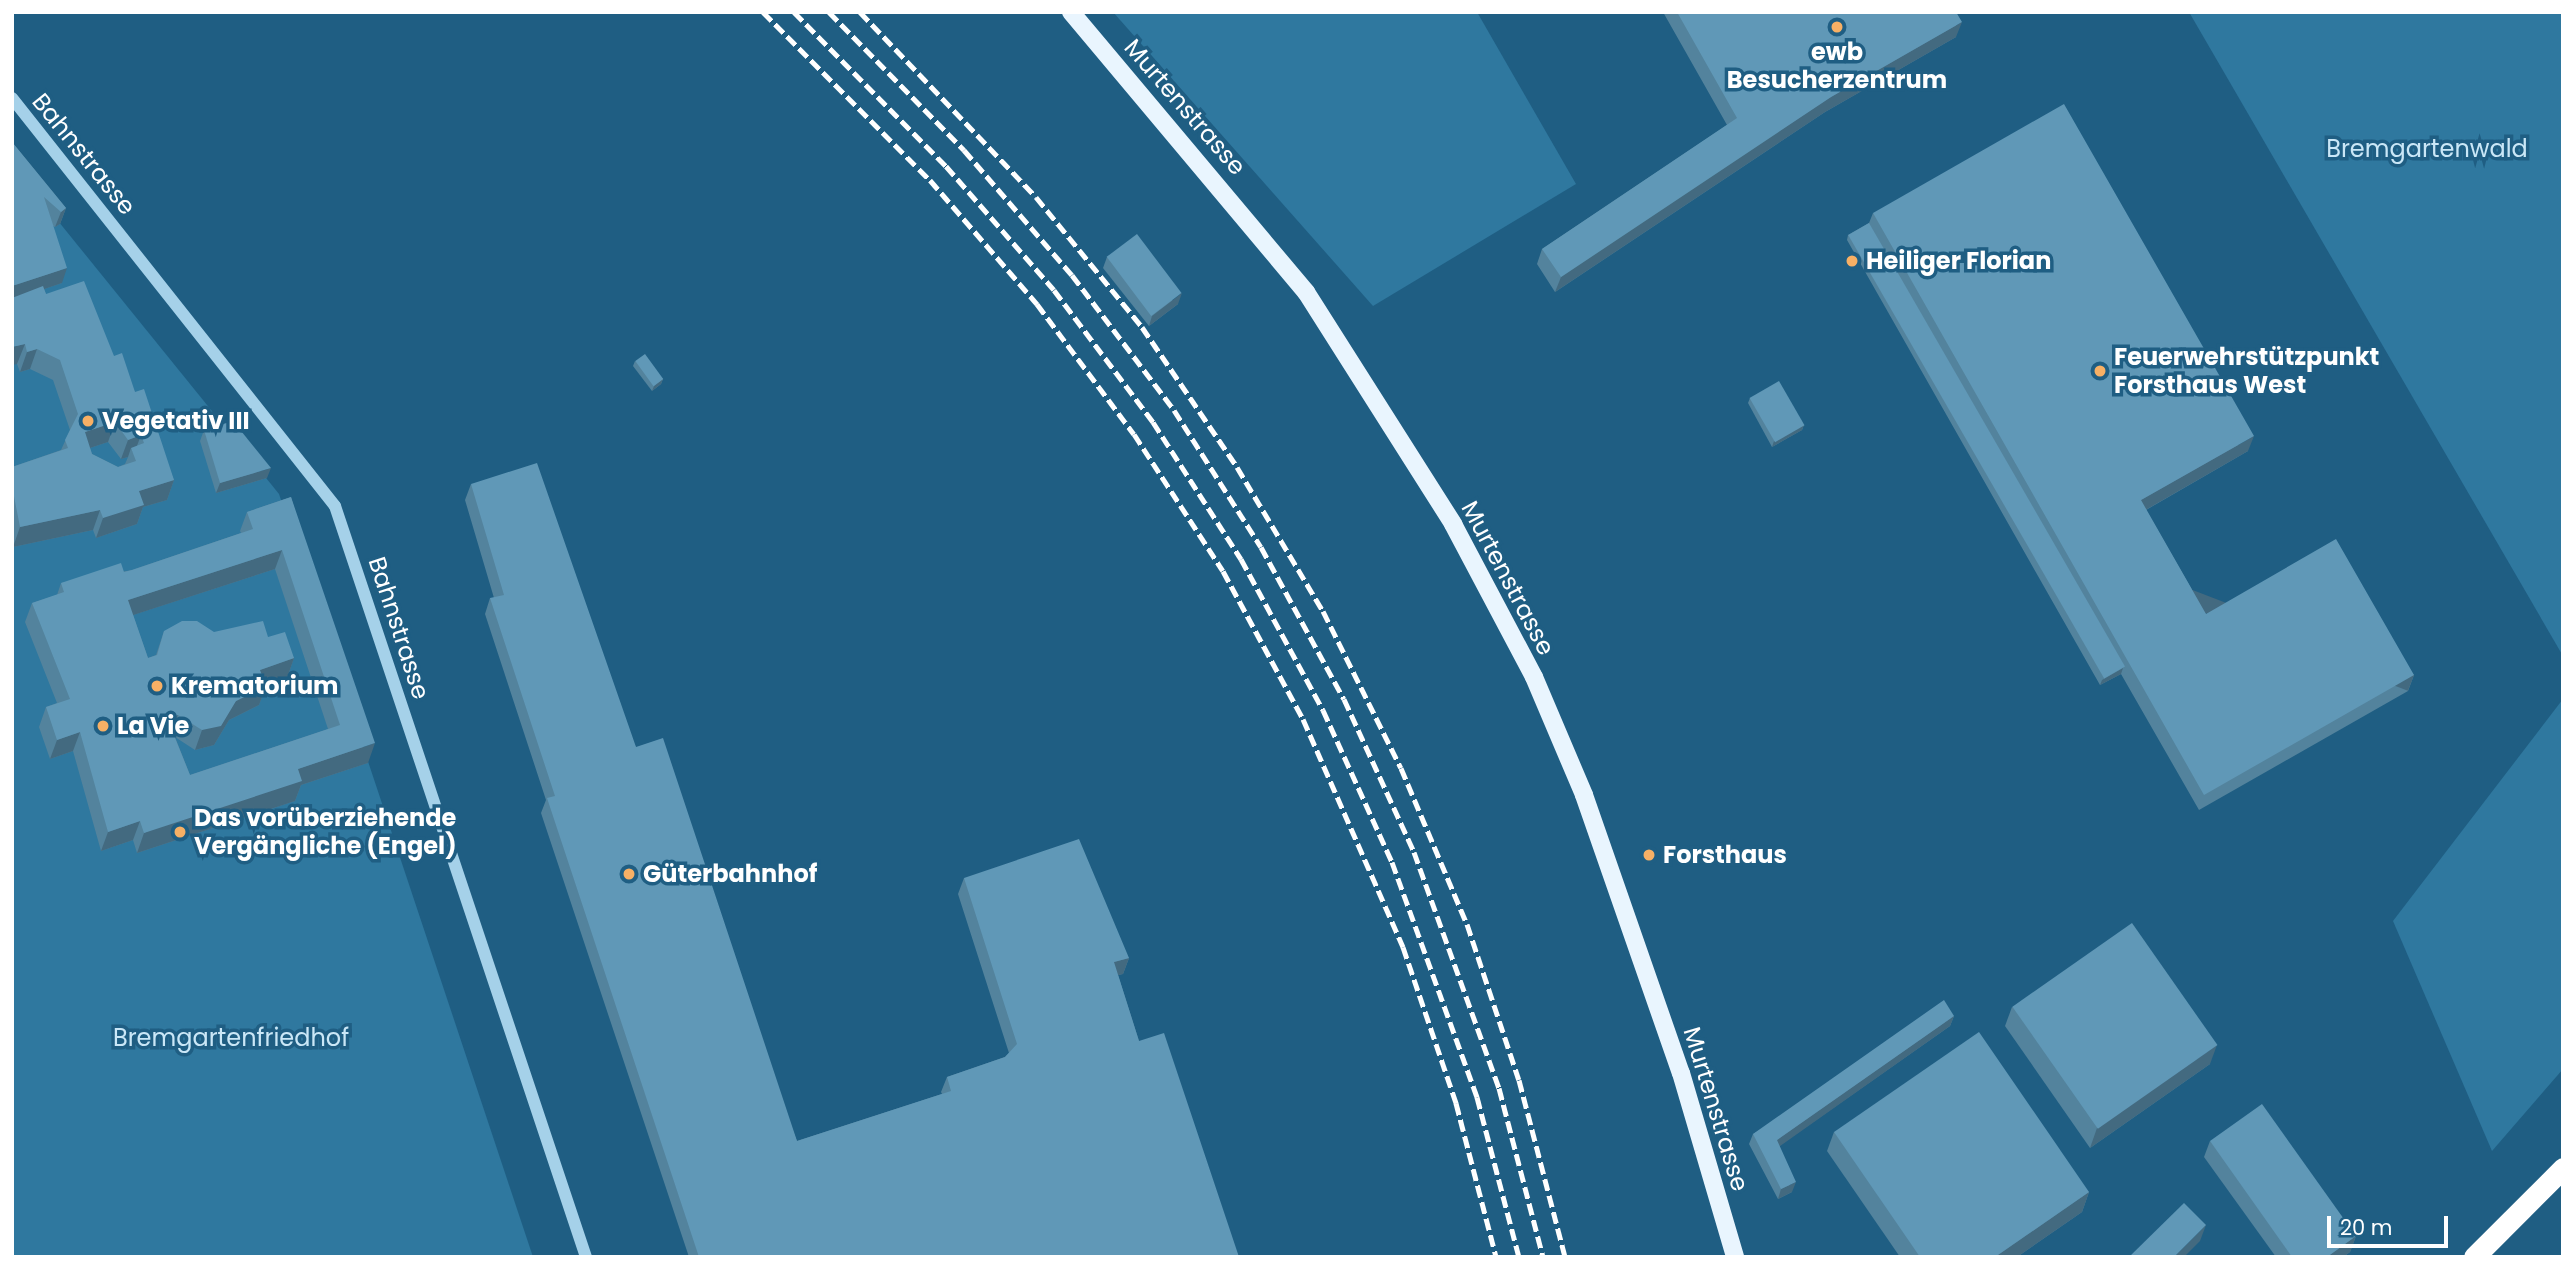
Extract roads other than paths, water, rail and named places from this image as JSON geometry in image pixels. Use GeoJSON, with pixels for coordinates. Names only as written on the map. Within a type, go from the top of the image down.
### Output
{"type":"FeatureCollection","features":[{"type":"Feature","properties":{"kind":"highway"},"geometry":{"type":"LineString","coordinates":[[2474,1257],[2563,1168]]}},
{"type":"Feature","properties":{"kind":"main road","name":"Murtenstrasse"},"geometry":{"type":"LineString","coordinates":[[1071,12],[1306,292],[1454,524],[1534,677],[1588,807],[1681,1073],[1735,1257]]}},
{"type":"Feature","properties":{"kind":"street","name":"Bahnstrasse"},"geometry":{"type":"LineString","coordinates":[[12,98],[335,506],[586,1257]]}},
{"type":"Feature","properties":{"kind":"railway"},"geometry":{"type":"LineString","coordinates":[[763,12],[930,180],[1037,304],[1134,434],[1223,571],[1303,719],[1403,947],[1456,1103],[1496,1257]]}},
{"type":"Feature","properties":{"kind":"railway"},"geometry":{"type":"LineString","coordinates":[[794,12],[946,166],[1054,290],[1153,422],[1241,559],[1323,710],[1392,862],[1477,1097],[1519,1257]]}},
{"type":"Feature","properties":{"kind":"railway"},"geometry":{"type":"LineString","coordinates":[[829,12],[964,150],[1072,275],[1174,410],[1261,547],[1344,699],[1414,852],[1499,1088],[1543,1257]]}},
{"type":"Feature","properties":{"kind":"railway"},"geometry":{"type":"LineString","coordinates":[[860,12],[1036,197],[1142,327],[1237,467],[1323,611],[1401,768],[1467,924],[1519,1080],[1565,1257]]}},
{"type":"Feature","properties":{"kind":"place","name":"ewb Besucherzentrum"},"geometry":{"type":"Point","coordinates":[1837,27]}},
{"type":"Feature","properties":{"kind":"place","name":"Heiliger Florian"},"geometry":{"type":"Point","coordinates":[1852,261]}},
{"type":"Feature","properties":{"kind":"place","name":"Feuerwehrstützpunkt Forsthaus West"},"geometry":{"type":"Point","coordinates":[2100,371]}},
{"type":"Feature","properties":{"kind":"place","name":"Vegetativ III"},"geometry":{"type":"Point","coordinates":[88,421]}},
{"type":"Feature","properties":{"kind":"place","name":"Krematorium"},"geometry":{"type":"Point","coordinates":[157,686]}},
{"type":"Feature","properties":{"kind":"place","name":"La Vie"},"geometry":{"type":"Point","coordinates":[103,726]}},
{"type":"Feature","properties":{"kind":"place","name":"Das vorüberziehende Vergängliche (Engel)"},"geometry":{"type":"Point","coordinates":[180,832]}},
{"type":"Feature","properties":{"kind":"place","name":"Forsthaus"},"geometry":{"type":"Point","coordinates":[1649,855]}},
{"type":"Feature","properties":{"kind":"place","name":"Güterbahnhof"},"geometry":{"type":"Point","coordinates":[629,874]}},
{"type":"Feature","properties":{"kind":"park label","name":"Bremgartenwald"},"geometry":{"type":"Point","coordinates":[2427,149]}},
{"type":"Feature","properties":{"kind":"park label","name":"Bremgartenfriedhof"},"geometry":{"type":"Point","coordinates":[231,1038]}}]}
